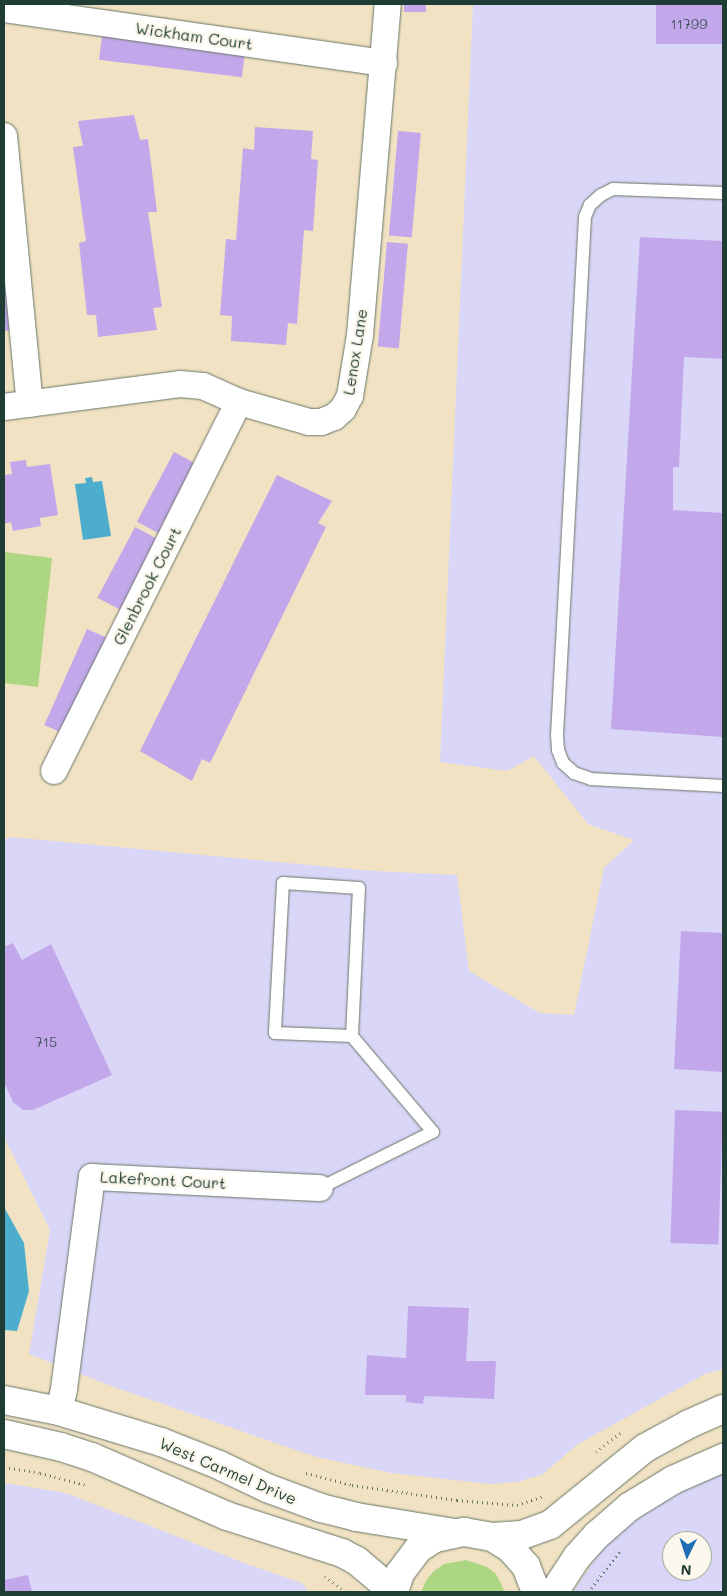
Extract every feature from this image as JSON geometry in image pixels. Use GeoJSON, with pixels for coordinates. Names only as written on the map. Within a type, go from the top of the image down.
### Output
{"type":"FeatureCollection","features":[{"type":"Feature","properties":{"kind":"street","name":"Lenox Lane"},"geometry":{"type":"LineString","coordinates":[[4,407],[180,384],[203,386],[239,402],[296,420],[321,422],[343,409],[350,396],[360,335],[388,4]]}},
{"type":"Feature","properties":{"kind":"street","name":"Wickham Court"},"geometry":{"type":"LineString","coordinates":[[4,12],[384,63]]}},
{"type":"Feature","properties":{"kind":"street"},"geometry":{"type":"LineString","coordinates":[[4,136],[30,404]]}},
{"type":"Feature","properties":{"kind":"street","name":"Glenbrook Court"},"geometry":{"type":"LineString","coordinates":[[54,771],[239,402]]}},
{"type":"Feature","properties":{"kind":"street","name":"Lakefront Court"},"geometry":{"type":"LineString","coordinates":[[59,1411],[64,1389],[92,1177],[320,1188]]}},
{"type":"Feature","properties":{"kind":"street","name":"West Carmel Drive"},"geometry":{"type":"LineString","coordinates":[[4,1400],[59,1411],[188,1452],[305,1503],[356,1517],[455,1533],[474,1533],[492,1538]]}},
{"type":"Feature","properties":{"kind":"street"},"geometry":{"type":"LineString","coordinates":[[492,1538],[522,1535],[550,1525],[645,1448],[689,1424],[723,1409]]}},
{"type":"Feature","properties":{"kind":"street"},"geometry":{"type":"LineString","coordinates":[[4,1434],[61,1447],[92,1457],[227,1516],[342,1553],[357,1561],[394,1592],[400,1573],[414,1552],[435,1538],[455,1533]]}},
{"type":"Feature","properties":{"kind":"street"},"geometry":{"type":"LineString","coordinates":[[554,1592],[577,1557],[597,1535],[629,1507],[673,1480],[723,1458]]}},
{"type":"Feature","properties":{"kind":"street"},"geometry":{"type":"LineString","coordinates":[[492,1538],[519,1557],[531,1576],[536,1592]]}},
{"type":"Feature","properties":{"kind":"lane"},"geometry":{"type":"LineString","coordinates":[[723,193],[613,189],[601,194],[590,205],[585,217],[556,735],[558,750],[563,763],[574,773],[591,780],[723,786]]}},
{"type":"Feature","properties":{"kind":"lane"},"geometry":{"type":"LineString","coordinates":[[320,1188],[432,1132],[352,1036],[359,888],[283,883],[276,1033],[352,1036]]}},
{"type":"Feature","properties":{"kind":"path"},"geometry":{"type":"LineString","coordinates":[[594,1454],[622,1432]]}},
{"type":"Feature","properties":{"kind":"path"},"geometry":{"type":"LineString","coordinates":[[375,1489],[505,1505],[524,1503],[543,1496],[550,1490]]}},
{"type":"Feature","properties":{"kind":"path"},"geometry":{"type":"LineString","coordinates":[[588,1592],[623,1548]]}},
{"type":"Feature","properties":{"kind":"shaded area"},"geometry":{"type":"Polygon","coordinates":[[[473,4],[723,4],[723,1369],[705,1374],[578,1444],[543,1474],[518,1482],[490,1484],[391,1473],[316,1457],[114,1387],[29,1354],[50,1230],[4,1137],[4,840],[11,837],[374,871],[457,875],[469,971],[540,1013],[574,1015],[604,868],[634,840],[588,824],[534,756],[507,771],[440,762],[473,4]]]}},
{"type":"Feature","properties":{"kind":"shaded area"},"geometry":{"type":"Polygon","coordinates":[[[723,1467],[723,1592],[573,1592],[604,1545],[633,1512],[723,1467]]]}},
{"type":"Feature","properties":{"kind":"shaded area"},"geometry":{"type":"Polygon","coordinates":[[[4,1483],[66,1493],[242,1562],[302,1583],[308,1592],[4,1592],[4,1483]]]}},
{"type":"Feature","properties":{"kind":"green space"},"geometry":{"type":"Polygon","coordinates":[[[4,552],[52,558],[38,687],[4,683],[4,552]]]}},
{"type":"Feature","properties":{"kind":"green space"},"geometry":{"type":"Polygon","coordinates":[[[466,1560],[487,1567],[496,1574],[505,1592],[421,1592],[427,1579],[434,1571],[444,1564],[466,1560]]]}},
{"type":"Feature","properties":{"kind":"water"},"geometry":{"type":"Polygon","coordinates":[[[92,477],[93,482],[102,481],[111,536],[83,540],[75,484],[86,483],[85,478],[92,477]]]}},
{"type":"Feature","properties":{"kind":"water"},"geometry":{"type":"Polygon","coordinates":[[[4,1207],[24,1243],[29,1291],[17,1331],[4,1330],[4,1207]]]}},
{"type":"Feature","properties":{"kind":"building"},"geometry":{"type":"Polygon","coordinates":[[[404,4],[426,4],[426,12],[404,12],[404,4]]]}},
{"type":"Feature","properties":{"kind":"building"},"geometry":{"type":"Polygon","coordinates":[[[656,4],[723,4],[723,44],[656,44],[656,4]]]}},
{"type":"Feature","properties":{"kind":"building"},"geometry":{"type":"Polygon","coordinates":[[[102,36],[245,54],[242,77],[99,60],[102,36]]]}},
{"type":"Feature","properties":{"kind":"building"},"geometry":{"type":"Polygon","coordinates":[[[134,115],[140,140],[148,139],[157,212],[148,212],[162,307],[153,308],[157,330],[98,337],[96,315],[87,315],[79,243],[86,241],[73,147],[83,146],[78,121],[134,115]]]}},
{"type":"Feature","properties":{"kind":"building"},"geometry":{"type":"Polygon","coordinates":[[[255,127],[313,131],[311,159],[318,160],[313,231],[304,230],[297,324],[288,323],[286,345],[231,341],[232,316],[220,315],[226,239],[236,240],[243,148],[254,150],[255,127]]]}},
{"type":"Feature","properties":{"kind":"building"},"geometry":{"type":"Polygon","coordinates":[[[398,131],[421,133],[412,238],[389,236],[398,131]]]}},
{"type":"Feature","properties":{"kind":"building"},"geometry":{"type":"Polygon","coordinates":[[[640,237],[723,241],[723,359],[684,357],[679,467],[673,467],[673,510],[723,513],[723,737],[611,729],[640,237]]]}},
{"type":"Feature","properties":{"kind":"building"},"geometry":{"type":"Polygon","coordinates":[[[387,242],[408,244],[399,348],[378,347],[387,242]]]}},
{"type":"Feature","properties":{"kind":"building"},"geometry":{"type":"Polygon","coordinates":[[[4,259],[13,330],[4,331],[4,259]]]}},
{"type":"Feature","properties":{"kind":"building"},"geometry":{"type":"Polygon","coordinates":[[[174,452],[195,463],[158,533],[137,522],[174,452]]]}},
{"type":"Feature","properties":{"kind":"building"},"geometry":{"type":"Polygon","coordinates":[[[26,460],[27,467],[50,464],[58,515],[40,518],[41,526],[13,531],[11,522],[4,524],[4,475],[12,474],[10,462],[26,460]]]}},
{"type":"Feature","properties":{"kind":"building"},"geometry":{"type":"Polygon","coordinates":[[[277,475],[332,501],[318,523],[326,527],[210,763],[202,759],[192,781],[140,751],[277,475]]]}},
{"type":"Feature","properties":{"kind":"building"},"geometry":{"type":"Polygon","coordinates":[[[135,527],[158,539],[120,610],[97,598],[135,527]]]}},
{"type":"Feature","properties":{"kind":"building"},"geometry":{"type":"Polygon","coordinates":[[[87,629],[109,639],[66,735],[44,725],[87,629]]]}},
{"type":"Feature","properties":{"kind":"building"},"geometry":{"type":"Polygon","coordinates":[[[681,931],[723,933],[723,1072],[674,1069],[681,931]]]}},
{"type":"Feature","properties":{"kind":"building"},"geometry":{"type":"Polygon","coordinates":[[[13,943],[22,960],[51,944],[112,1075],[33,1110],[23,1110],[13,1102],[4,1082],[4,947],[13,943]]]}},
{"type":"Feature","properties":{"kind":"building"},"geometry":{"type":"Polygon","coordinates":[[[675,1110],[723,1112],[718,1245],[670,1243],[675,1110]]]}},
{"type":"Feature","properties":{"kind":"building"},"geometry":{"type":"Polygon","coordinates":[[[408,1306],[469,1308],[466,1361],[496,1361],[494,1399],[424,1396],[423,1404],[406,1402],[406,1395],[365,1395],[367,1355],[406,1358],[408,1306]]]}},
{"type":"Feature","properties":{"kind":"building"},"geometry":{"type":"Polygon","coordinates":[[[28,1575],[32,1592],[4,1592],[4,1580],[28,1575]]]}}]}
